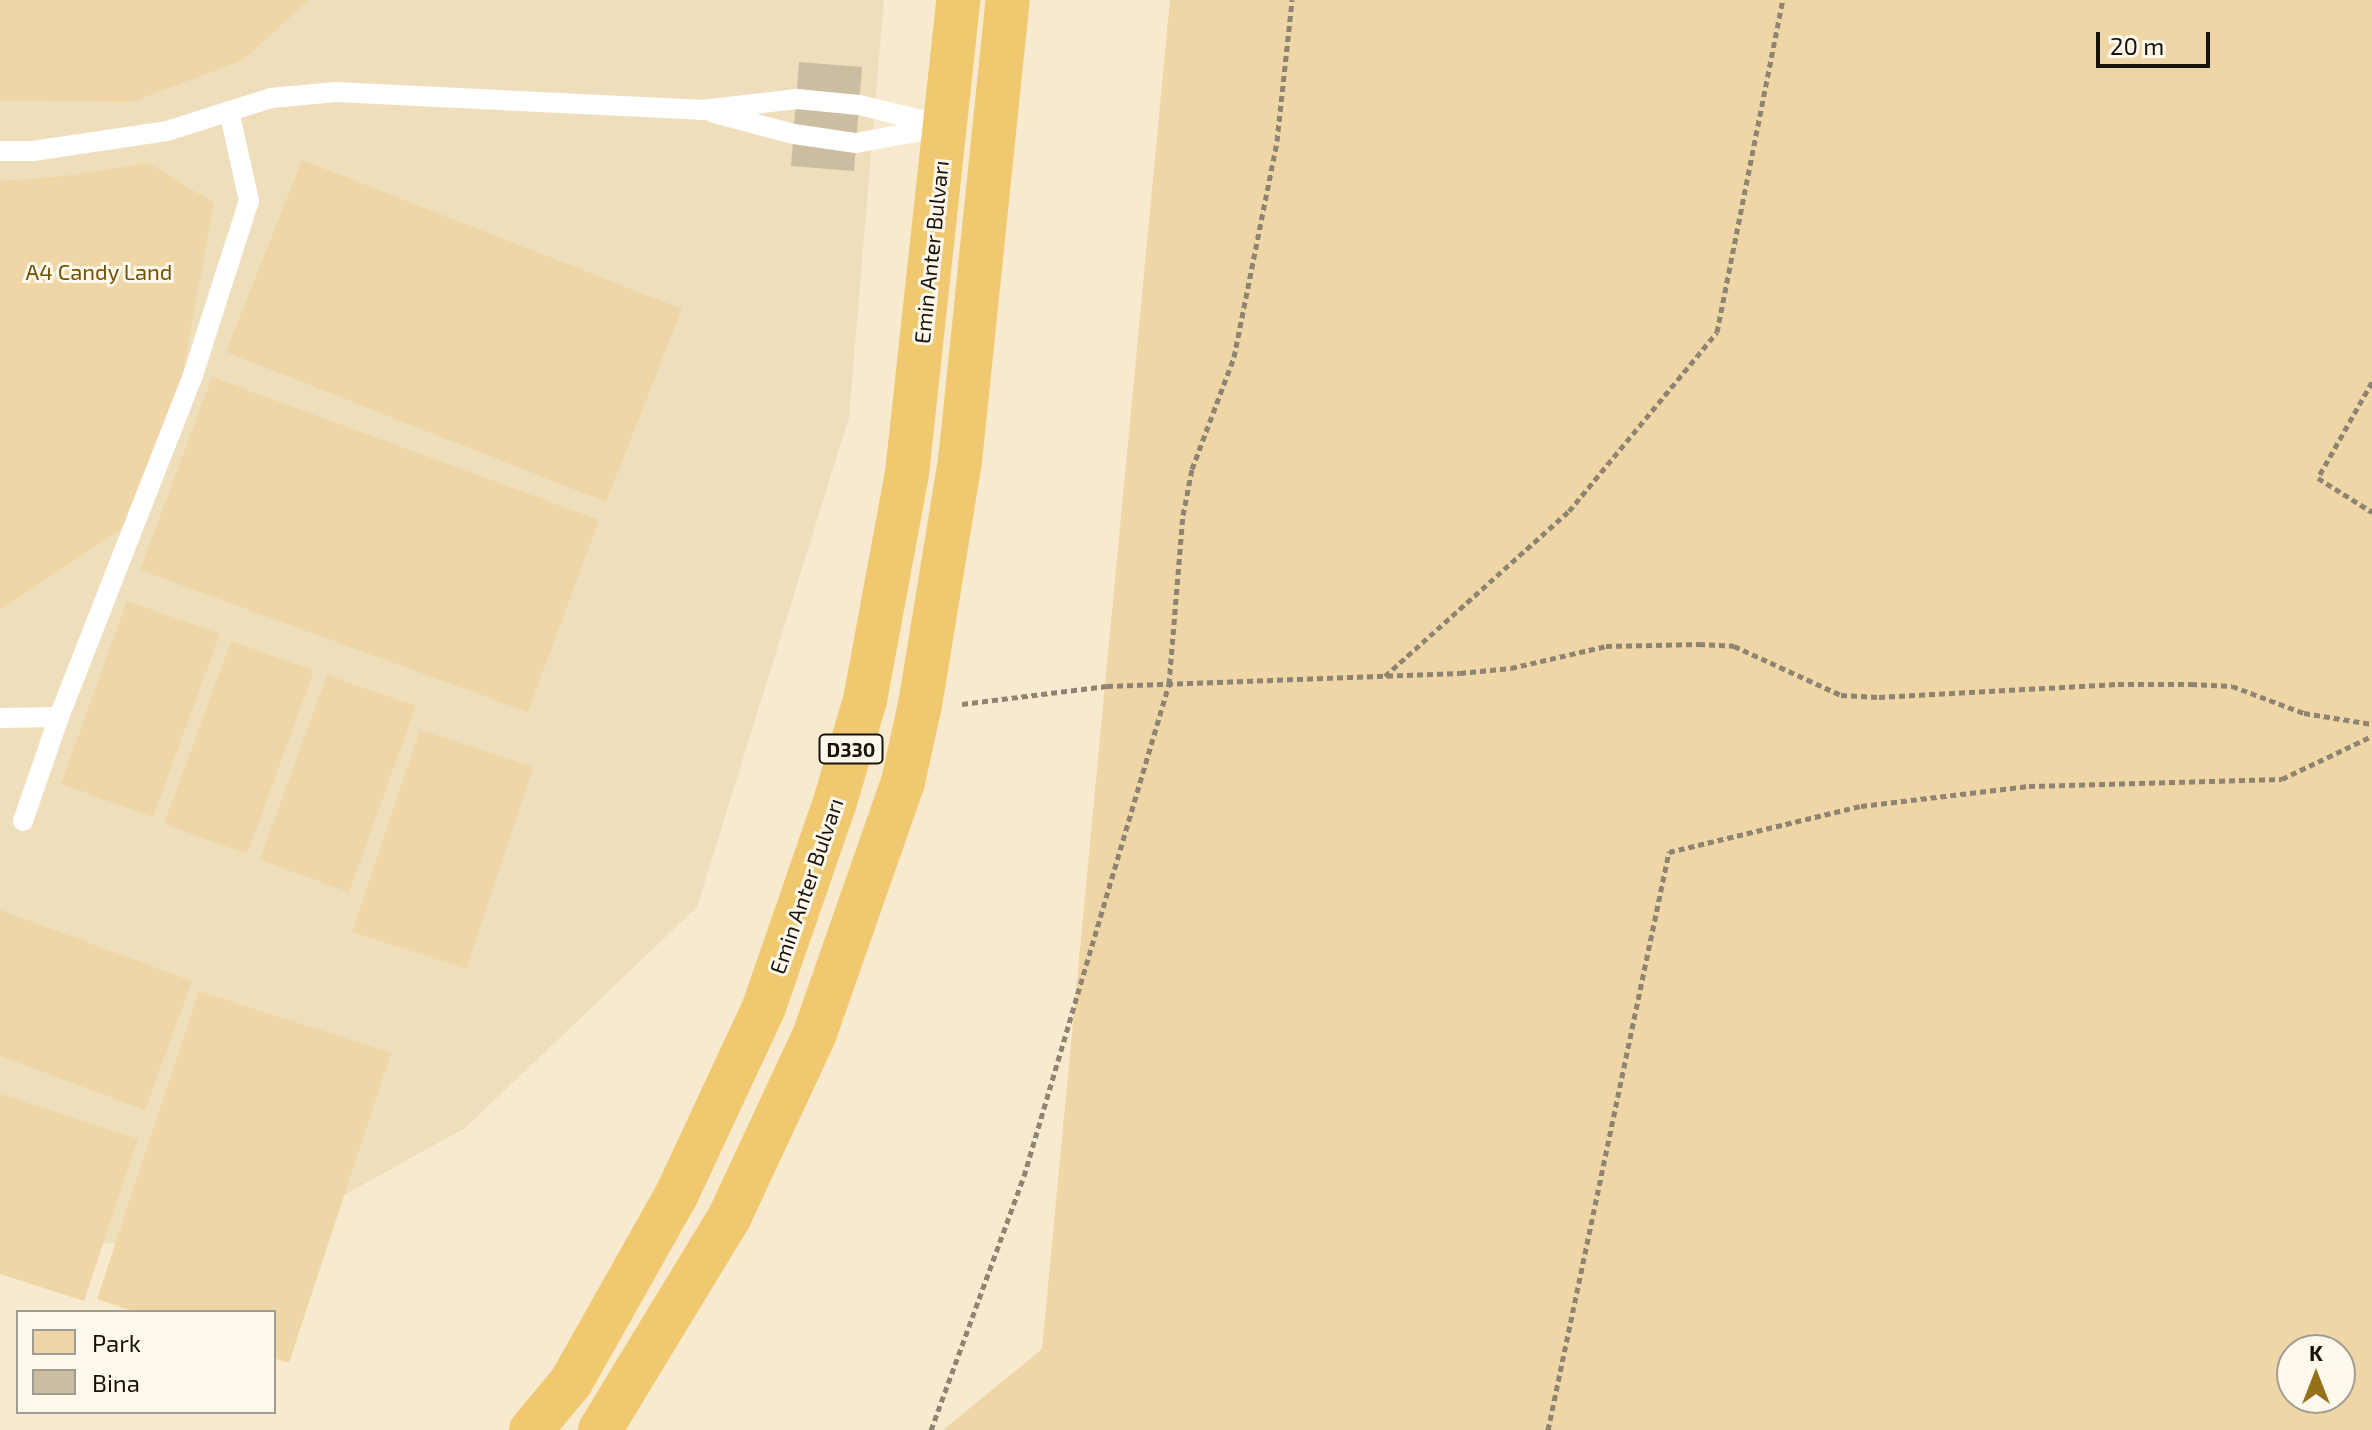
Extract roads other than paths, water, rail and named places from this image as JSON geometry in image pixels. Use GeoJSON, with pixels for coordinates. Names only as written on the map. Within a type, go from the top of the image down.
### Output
{"type":"FeatureCollection","features":[{"type":"Feature","properties":{"kind":"highway","name":"Emin Anter Bulvarı"},"geometry":{"type":"LineString","coordinates":[[531,1430],[571,1382],[676,1196],[764,1007],[835,802],[865,700],[907,473],[958,0]]}},
{"type":"Feature","properties":{"kind":"highway","name":"D330"},"geometry":{"type":"LineString","coordinates":[[600,1430],[729,1218],[814,1036],[903,782],[920,705],[960,461],[1008,0]]}},
{"type":"Feature","properties":{"kind":"lane"},"geometry":{"type":"LineString","coordinates":[[0,151],[33,151],[167,131],[271,98],[336,92],[701,110],[797,99],[859,105],[945,126]]}},
{"type":"Feature","properties":{"kind":"lane"},"geometry":{"type":"LineString","coordinates":[[701,110],[794,134],[856,143],[945,126]]}},
{"type":"Feature","properties":{"kind":"lane"},"geometry":{"type":"LineString","coordinates":[[23,821],[59,717],[193,375],[249,201],[229,111]]}},
{"type":"Feature","properties":{"kind":"lane"},"geometry":{"type":"LineString","coordinates":[[0,718],[59,717]]}},
{"type":"Feature","properties":{"kind":"park label","name":"A4 Candy Land"},"geometry":{"type":"Point","coordinates":[99,272]}}]}
